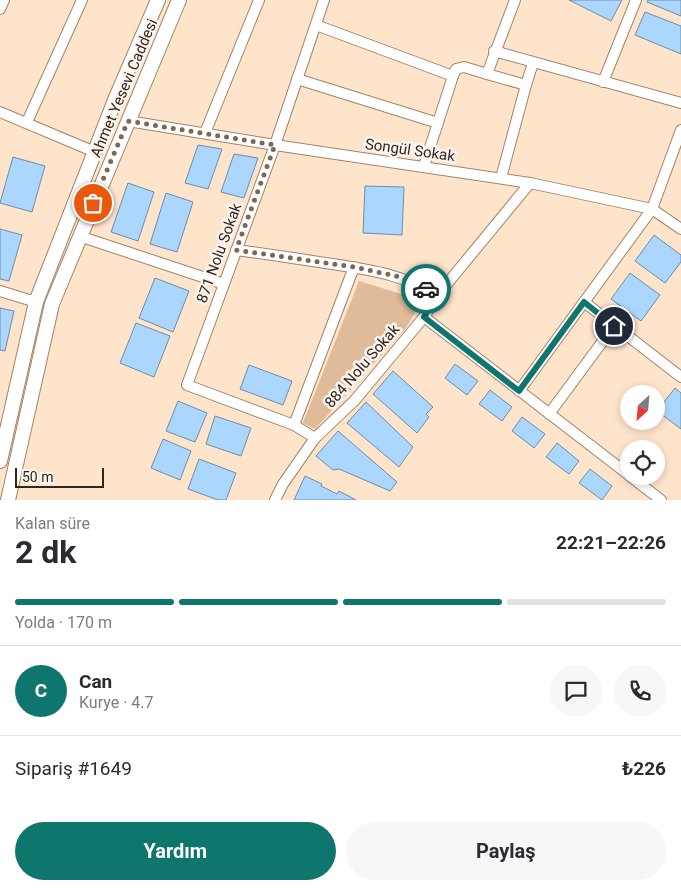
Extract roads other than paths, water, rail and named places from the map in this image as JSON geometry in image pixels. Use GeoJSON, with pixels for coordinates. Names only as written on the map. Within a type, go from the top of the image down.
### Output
{"type":"FeatureCollection","features":[{"type":"Feature","properties":{"kind":"main road","name":"Ahmet Yesevi Caddesi"},"geometry":{"type":"LineString","coordinates":[[0,461],[36,302],[94,152],[158,0]]}},
{"type":"Feature","properties":{"kind":"main road","name":"Ahmet Yesevi Caddesi"},"geometry":{"type":"LineString","coordinates":[[8,500],[12,475],[52,304],[179,0]]}},
{"type":"Feature","properties":{"kind":"main road"},"geometry":{"type":"LineString","coordinates":[[12,475],[18,500]]}},
{"type":"Feature","properties":{"kind":"street"},"geometry":{"type":"LineString","coordinates":[[0,9],[4,0]]}},
{"type":"Feature","properties":{"kind":"street"},"geometry":{"type":"LineString","coordinates":[[27,122],[82,0]]}},
{"type":"Feature","properties":{"kind":"street"},"geometry":{"type":"LineString","coordinates":[[205,133],[259,0]]}},
{"type":"Feature","properties":{"kind":"street","name":"871 Nolu Sokak"},"geometry":{"type":"LineString","coordinates":[[315,438],[294,425],[187,384],[275,145],[324,0]]}},
{"type":"Feature","properties":{"kind":"street"},"geometry":{"type":"LineString","coordinates":[[487,74],[494,51],[515,0]]}},
{"type":"Feature","properties":{"kind":"street"},"geometry":{"type":"LineString","coordinates":[[603,82],[636,0]]}},
{"type":"Feature","properties":{"kind":"street"},"geometry":{"type":"LineString","coordinates":[[316,25],[453,76]]}},
{"type":"Feature","properties":{"kind":"street"},"geometry":{"type":"LineString","coordinates":[[494,51],[681,103]]}},
{"type":"Feature","properties":{"kind":"street"},"geometry":{"type":"LineString","coordinates":[[501,178],[533,62]]}},
{"type":"Feature","properties":{"kind":"street"},"geometry":{"type":"LineString","coordinates":[[424,166],[456,69],[464,67],[526,85]]}},
{"type":"Feature","properties":{"kind":"street"},"geometry":{"type":"LineString","coordinates":[[297,79],[438,123]]}},
{"type":"Feature","properties":{"kind":"street"},"geometry":{"type":"LineString","coordinates":[[0,112],[94,152]]}},
{"type":"Feature","properties":{"kind":"street","name":"Songül Sokak"},"geometry":{"type":"LineString","coordinates":[[128,121],[530,183],[652,209],[681,229]]}},
{"type":"Feature","properties":{"kind":"street"},"geometry":{"type":"LineString","coordinates":[[519,391],[652,209],[681,130]]}},
{"type":"Feature","properties":{"kind":"street","name":"884 Nolu Sokak"},"geometry":{"type":"LineString","coordinates":[[275,500],[283,484],[315,438],[355,400],[424,317],[437,296],[530,183]]}},
{"type":"Feature","properties":{"kind":"street"},"geometry":{"type":"LineString","coordinates":[[79,236],[224,284]]}},
{"type":"Feature","properties":{"kind":"street"},"geometry":{"type":"LineString","coordinates":[[236,250],[354,267],[396,276],[422,286],[437,296]]}},
{"type":"Feature","properties":{"kind":"street"},"geometry":{"type":"LineString","coordinates":[[294,425],[354,267]]}},
{"type":"Feature","properties":{"kind":"street"},"geometry":{"type":"LineString","coordinates":[[0,291],[36,302]]}},
{"type":"Feature","properties":{"kind":"street"},"geometry":{"type":"LineString","coordinates":[[584,302],[681,377]]}},
{"type":"Feature","properties":{"kind":"street"},"geometry":{"type":"LineString","coordinates":[[424,317],[620,469]]}},
{"type":"Feature","properties":{"kind":"street"},"geometry":{"type":"LineString","coordinates":[[549,414],[614,326]]}},
{"type":"Feature","properties":{"kind":"street"},"geometry":{"type":"LineString","coordinates":[[641,485],[660,500]]}}]}
